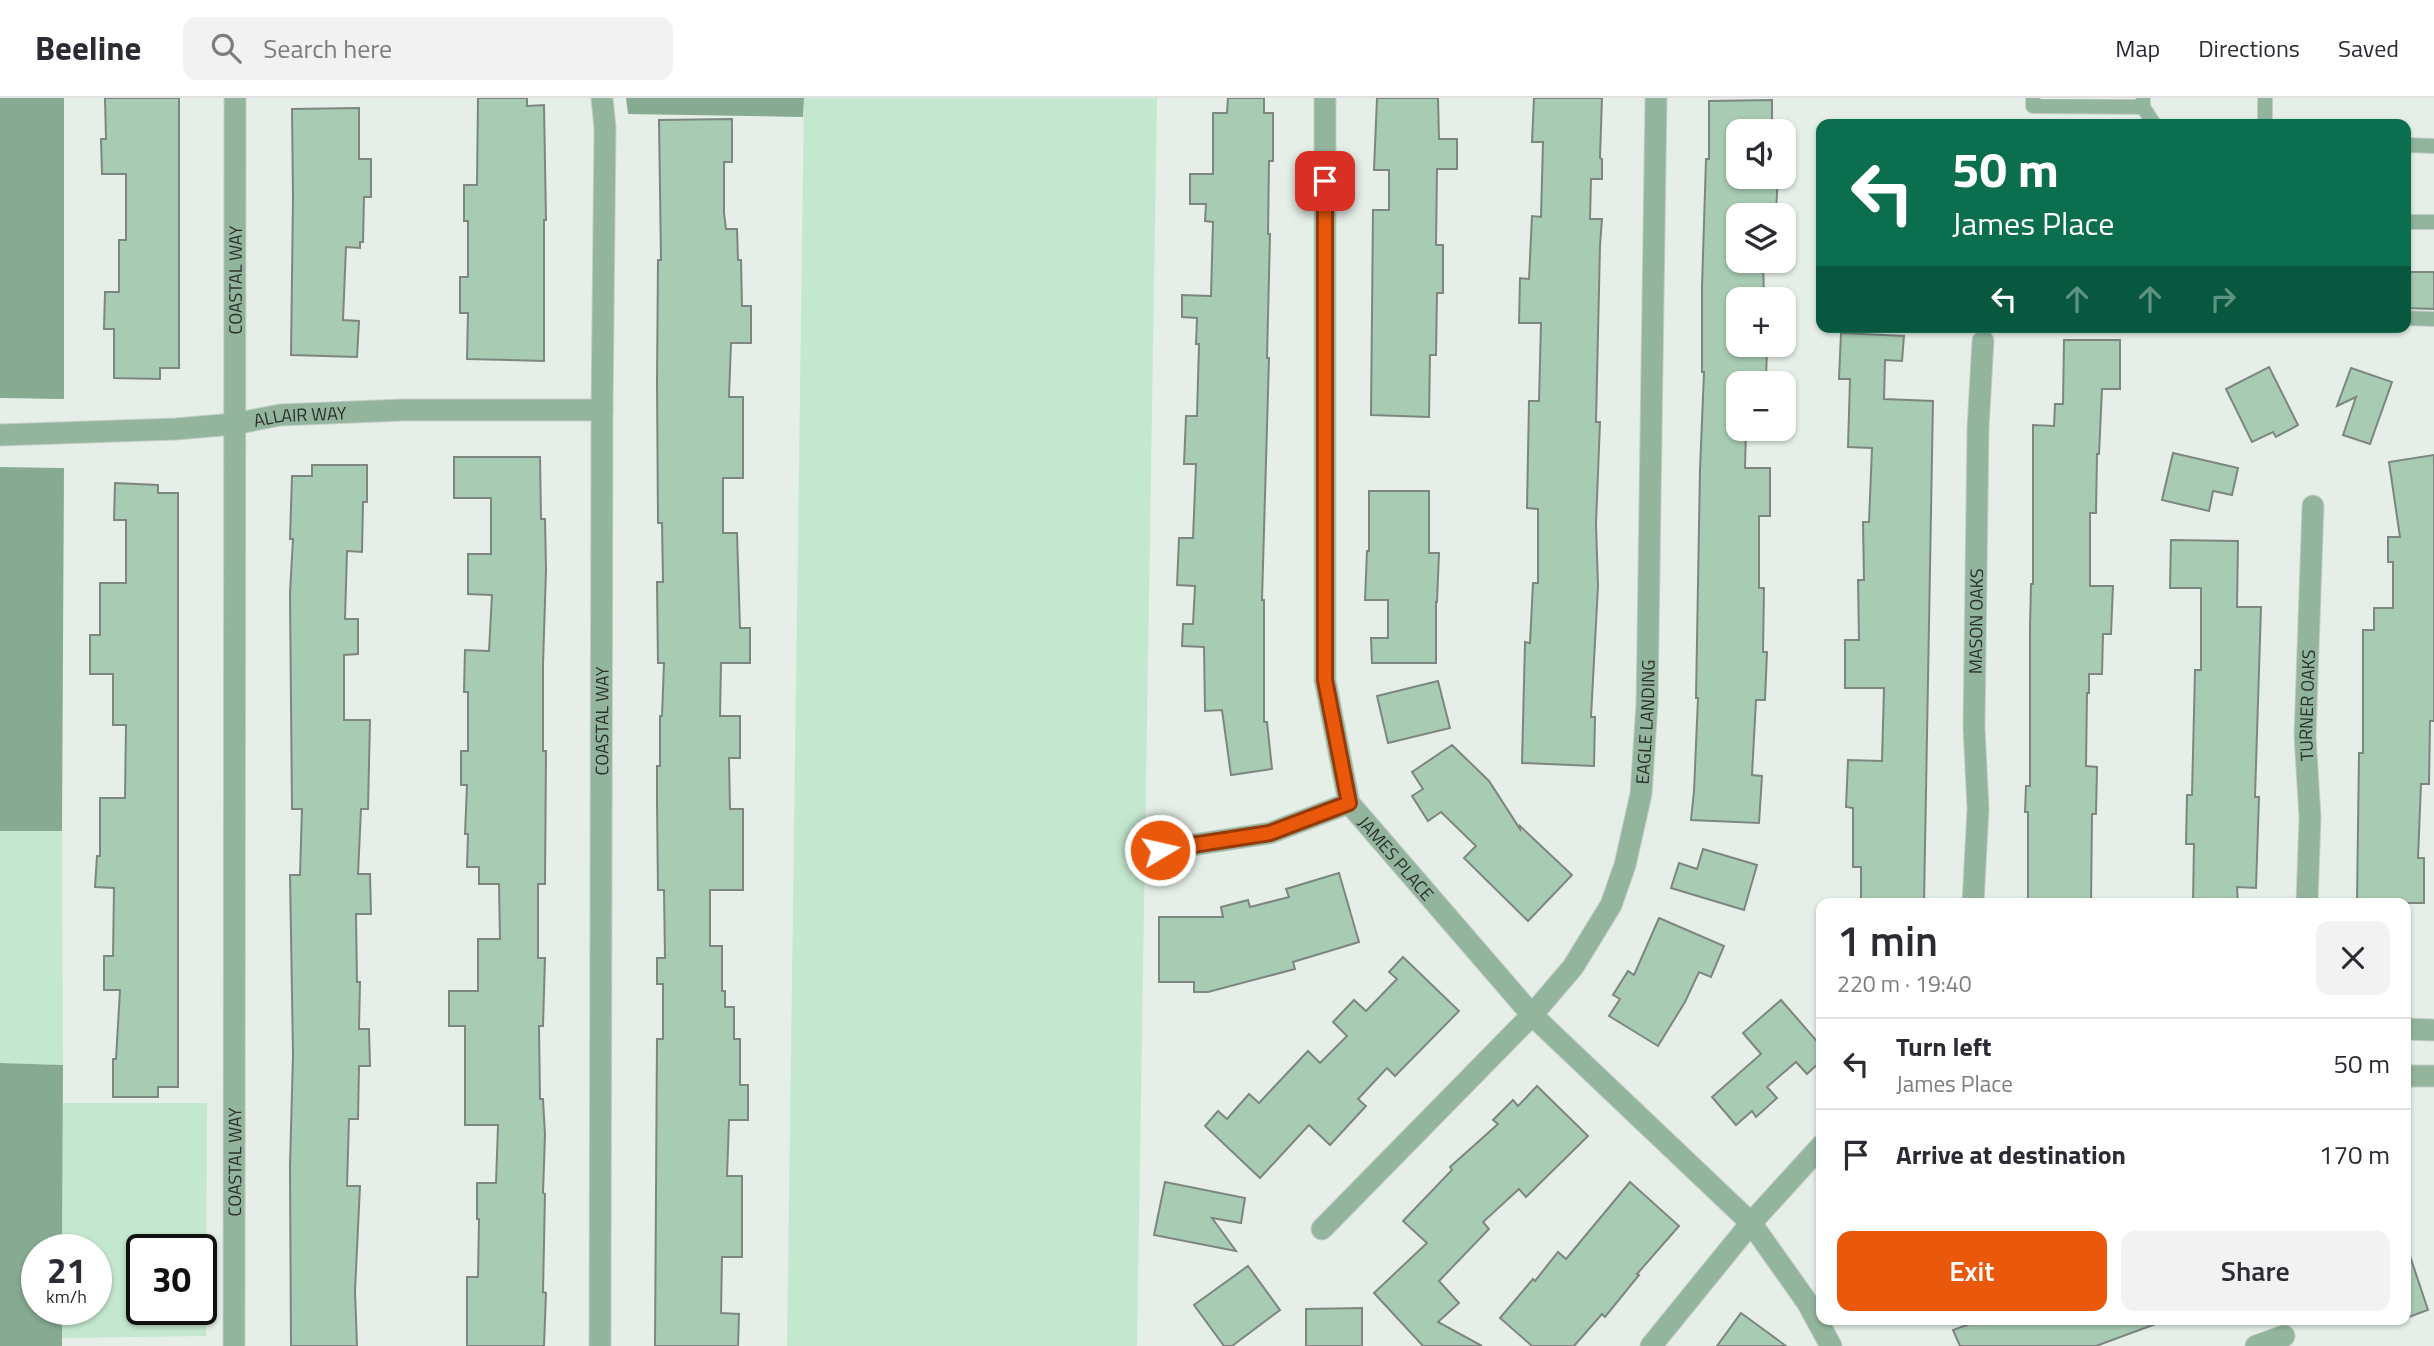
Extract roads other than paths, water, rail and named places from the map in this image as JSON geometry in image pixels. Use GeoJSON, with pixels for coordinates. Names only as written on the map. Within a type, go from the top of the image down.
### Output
{"type":"FeatureCollection","features":[{"type":"Feature","properties":{"kind":"street","name":"COASTAL WAY"},"geometry":{"type":"LineString","coordinates":[[234,1346],[235,98]]}},
{"type":"Feature","properties":{"kind":"street","name":"COASTAL WAY"},"geometry":{"type":"LineString","coordinates":[[600,1346],[602,98]]}},
{"type":"Feature","properties":{"kind":"street","name":"JAMES PLACE"},"geometry":{"type":"LineString","coordinates":[[1325,98],[1325,680],[1349,803],[1532,1014],[1751,1223],[1816,1318]]}},
{"type":"Feature","properties":{"kind":"street","name":"EAGLE LANDING"},"geometry":{"type":"LineString","coordinates":[[1322,1229],[1532,1014],[1573,967],[1611,905],[1625,865],[1641,794],[1647,704],[1656,98]]}},
{"type":"Feature","properties":{"kind":"street","name":"MASON OAKS"},"geometry":{"type":"LineString","coordinates":[[1973,898],[1978,809],[1974,727],[1978,428],[1983,341]]}},
{"type":"Feature","properties":{"kind":"street","name":"ALLAIR WAY"},"geometry":{"type":"LineString","coordinates":[[0,435],[176,429],[234,424],[280,415],[403,410],[602,410]]}},
{"type":"Feature","properties":{"kind":"street","name":"TURNER OAKS"},"geometry":{"type":"LineString","coordinates":[[2307,898],[2309,817],[2305,736],[2313,506]]}},
{"type":"Feature","properties":{"kind":"street"},"geometry":{"type":"LineString","coordinates":[[1160,850],[1270,833],[1349,803]]}},
{"type":"Feature","properties":{"kind":"street"},"geometry":{"type":"LineString","coordinates":[[2411,1029],[2434,1030]]}},
{"type":"Feature","properties":{"kind":"street"},"geometry":{"type":"LineString","coordinates":[[2411,1076],[2434,1076]]}},
{"type":"Feature","properties":{"kind":"street"},"geometry":{"type":"LineString","coordinates":[[1651,1346],[1751,1223],[1816,1152]]}},
{"type":"Feature","properties":{"kind":"street","name":"JAMES PLACE"},"geometry":{"type":"LineString","coordinates":[[1820,1325],[1831,1346]]}},
{"type":"Feature","properties":{"kind":"street"},"geometry":{"type":"LineString","coordinates":[[2256,1346],[2284,1336]]}},
{"type":"Feature","properties":{"kind":"lane"},"geometry":{"type":"LineString","coordinates":[[2033,98],[2033,106],[2143,102],[2152,119]]}},
{"type":"Feature","properties":{"kind":"lane"},"geometry":{"type":"LineString","coordinates":[[2265,98],[2266,119]]}},
{"type":"Feature","properties":{"kind":"lane"},"geometry":{"type":"LineString","coordinates":[[2411,145],[2434,146]]}},
{"type":"Feature","properties":{"kind":"lane"},"geometry":{"type":"LineString","coordinates":[[2411,222],[2434,222]]}},
{"type":"Feature","properties":{"kind":"lane"},"geometry":{"type":"LineString","coordinates":[[2411,318],[2434,318]]}}]}
